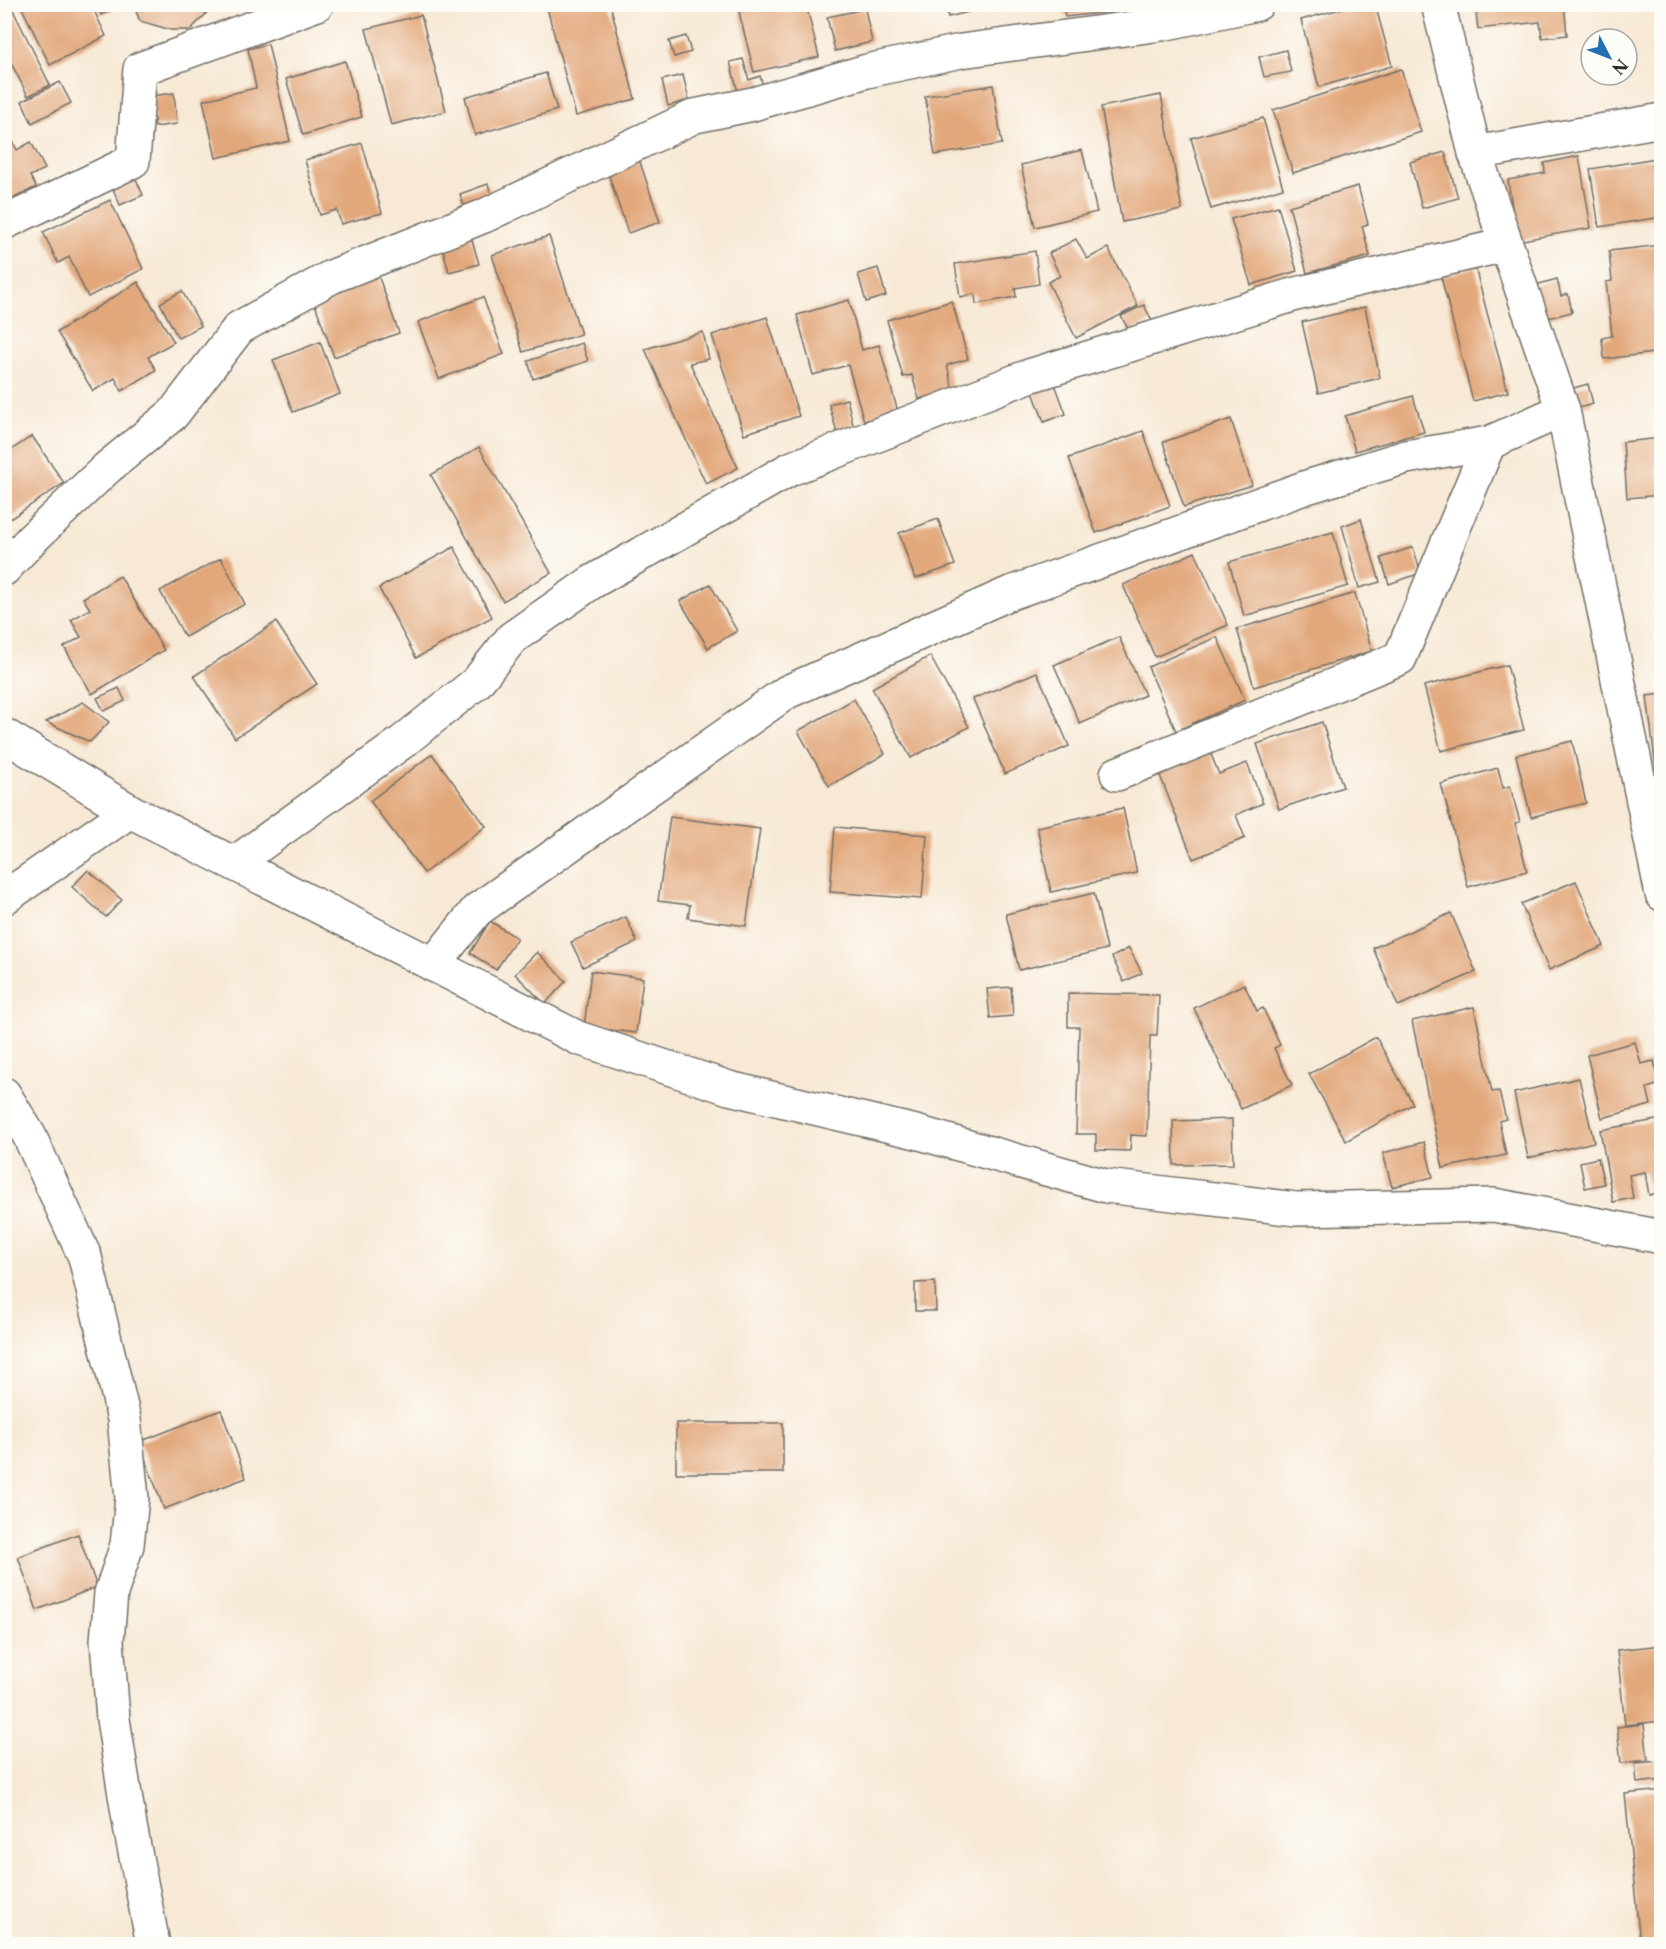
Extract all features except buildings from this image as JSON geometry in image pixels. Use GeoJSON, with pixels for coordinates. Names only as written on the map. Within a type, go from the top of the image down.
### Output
{"type":"FeatureCollection","features":[{"type":"Feature","properties":{"kind":"street"},"geometry":{"type":"LineString","coordinates":[[4,223],[133,161],[140,69],[317,4]]}},
{"type":"Feature","properties":{"kind":"street"},"geometry":{"type":"LineString","coordinates":[[4,569],[106,468],[173,414],[239,328],[331,277],[484,216],[695,116],[753,104],[867,71],[961,51],[1162,24],[1257,4]]}},
{"type":"Feature","properties":{"kind":"street"},"geometry":{"type":"LineString","coordinates":[[1438,4],[1475,153],[1563,410],[1662,894]]}},
{"type":"Feature","properties":{"kind":"street"},"geometry":{"type":"LineString","coordinates":[[1475,153],[1662,120]]}},
{"type":"Feature","properties":{"kind":"street"},"geometry":{"type":"LineString","coordinates":[[235,863],[401,743],[476,683],[512,638],[592,582],[790,469],[1029,376],[1296,294],[1505,245]]}},
{"type":"Feature","properties":{"kind":"street"},"geometry":{"type":"LineString","coordinates":[[433,965],[477,910],[787,692],[1008,594],[1296,491],[1406,457],[1489,443],[1563,410]]}},
{"type":"Feature","properties":{"kind":"street"},"geometry":{"type":"LineString","coordinates":[[1117,774],[1400,658],[1489,443]]}},
{"type":"Feature","properties":{"kind":"street"},"geometry":{"type":"LineString","coordinates":[[4,735],[129,811],[578,1038],[729,1088],[916,1132],[1107,1186],[1296,1209],[1494,1205],[1662,1237]]}},
{"type":"Feature","properties":{"kind":"street"},"geometry":{"type":"LineString","coordinates":[[4,898],[129,811]]}},
{"type":"Feature","properties":{"kind":"street"},"geometry":{"type":"LineString","coordinates":[[4,1094],[29,1135],[85,1257],[124,1419],[132,1498],[128,1545],[111,1593],[107,1641],[113,1719],[130,1826],[153,1944]]}}]}
